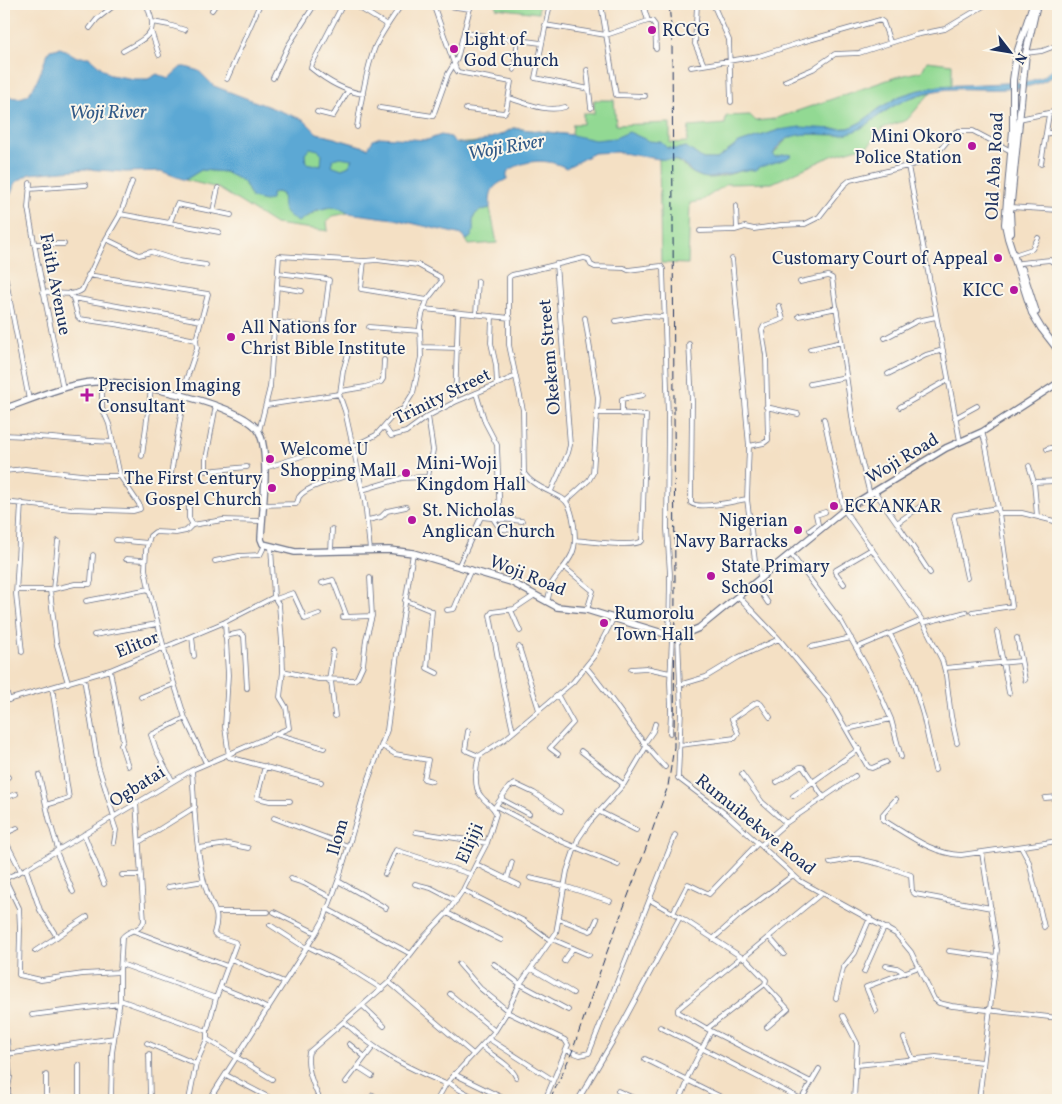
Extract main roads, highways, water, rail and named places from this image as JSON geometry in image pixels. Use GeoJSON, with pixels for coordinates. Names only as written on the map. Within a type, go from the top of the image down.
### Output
{"type":"FeatureCollection","features":[{"type":"Feature","properties":{"kind":"main road","name":"Old Aba Road"},"geometry":{"type":"LineString","coordinates":[[1033,4],[1017,53],[1013,80],[1014,153],[1010,226],[1036,312],[1058,344]]}},
{"type":"Feature","properties":{"kind":"main road","name":"Old Aba Road"},"geometry":{"type":"LineString","coordinates":[[1037,4],[1026,53],[1020,119],[1005,217],[1008,238],[1032,313],[1058,350]]}},
{"type":"Feature","properties":{"kind":"main road","name":"Woji Road"},"geometry":{"type":"LineString","coordinates":[[4,409],[63,389],[89,382],[102,381],[151,389],[216,405],[241,416],[259,431],[263,444],[265,468],[261,540],[268,546],[295,552],[389,550],[413,553],[512,582],[557,607],[587,610],[673,636],[699,628],[844,510],[960,441],[982,432],[1058,383]]}},
{"type":"Feature","properties":{"kind":"water","name":"Woji River"},"geometry":{"type":"Polygon","coordinates":[[[60,48],[77,57],[89,57],[110,75],[134,79],[148,79],[157,74],[168,79],[181,67],[199,71],[214,86],[304,120],[317,133],[368,148],[373,140],[380,137],[427,140],[441,135],[451,137],[455,143],[472,144],[503,134],[513,128],[572,135],[595,140],[615,138],[629,132],[649,141],[661,142],[667,148],[686,147],[703,159],[717,159],[739,143],[779,130],[800,127],[849,128],[900,96],[916,91],[939,86],[1026,82],[1043,77],[1058,64],[1058,71],[1047,80],[1019,88],[955,89],[918,95],[898,104],[865,126],[852,132],[830,135],[808,134],[788,138],[773,155],[775,157],[787,154],[792,155],[786,159],[756,170],[744,170],[710,178],[693,173],[682,163],[675,160],[616,152],[594,153],[566,168],[544,161],[528,162],[507,172],[507,179],[492,190],[490,208],[479,211],[475,215],[472,234],[466,240],[462,235],[394,219],[348,213],[339,208],[331,207],[317,210],[298,222],[289,216],[284,209],[282,194],[273,193],[270,200],[265,201],[252,198],[244,182],[225,172],[201,170],[185,180],[161,171],[125,172],[86,169],[29,174],[15,183],[11,194],[4,202],[4,95],[18,98],[28,94],[38,78],[50,50],[60,48]],[[310,148],[305,154],[306,163],[321,166],[322,154],[318,150],[310,148]],[[340,157],[333,159],[331,165],[342,169],[349,166],[353,159],[352,159],[340,157]]]}},
{"type":"Feature","properties":{"kind":"railway"},"geometry":{"type":"LineString","coordinates":[[550,1100],[572,1052],[668,786],[674,747],[672,38],[669,4]]}},
{"type":"Feature","properties":{"kind":"place","name":"RCCG"},"geometry":{"type":"Point","coordinates":[652,30]}},
{"type":"Feature","properties":{"kind":"place","name":"Light of God Church"},"geometry":{"type":"Point","coordinates":[454,49]}},
{"type":"Feature","properties":{"kind":"place","name":"Mini Okoro Police Station"},"geometry":{"type":"Point","coordinates":[972,146]}},
{"type":"Feature","properties":{"kind":"place","name":"Customary Court of Appeal"},"geometry":{"type":"Point","coordinates":[998,258]}},
{"type":"Feature","properties":{"kind":"place","name":"KICC"},"geometry":{"type":"Point","coordinates":[1014,290]}},
{"type":"Feature","properties":{"kind":"place","name":"All Nations for Christ Bible Institute"},"geometry":{"type":"Point","coordinates":[231,337]}},
{"type":"Feature","properties":{"kind":"place","name":"Precision Imaging Consultant"},"geometry":{"type":"Point","coordinates":[87,395]}},
{"type":"Feature","properties":{"kind":"place","name":"Welcome U Shopping Mall"},"geometry":{"type":"Point","coordinates":[270,459]}},
{"type":"Feature","properties":{"kind":"place","name":"Mini-Woji Kingdom Hall"},"geometry":{"type":"Point","coordinates":[406,473]}},
{"type":"Feature","properties":{"kind":"place","name":"The First Century Gospel Church"},"geometry":{"type":"Point","coordinates":[272,488]}},
{"type":"Feature","properties":{"kind":"place","name":"ECKANKAR"},"geometry":{"type":"Point","coordinates":[834,506]}},
{"type":"Feature","properties":{"kind":"place","name":"St. Nicholas Anglican Church"},"geometry":{"type":"Point","coordinates":[412,520]}},
{"type":"Feature","properties":{"kind":"place","name":"Nigerian Navy Barracks"},"geometry":{"type":"Point","coordinates":[798,530]}},
{"type":"Feature","properties":{"kind":"place","name":"State Primary School"},"geometry":{"type":"Point","coordinates":[711,576]}},
{"type":"Feature","properties":{"kind":"place","name":"Rumorolu Town Hall"},"geometry":{"type":"Point","coordinates":[604,623]}}]}
